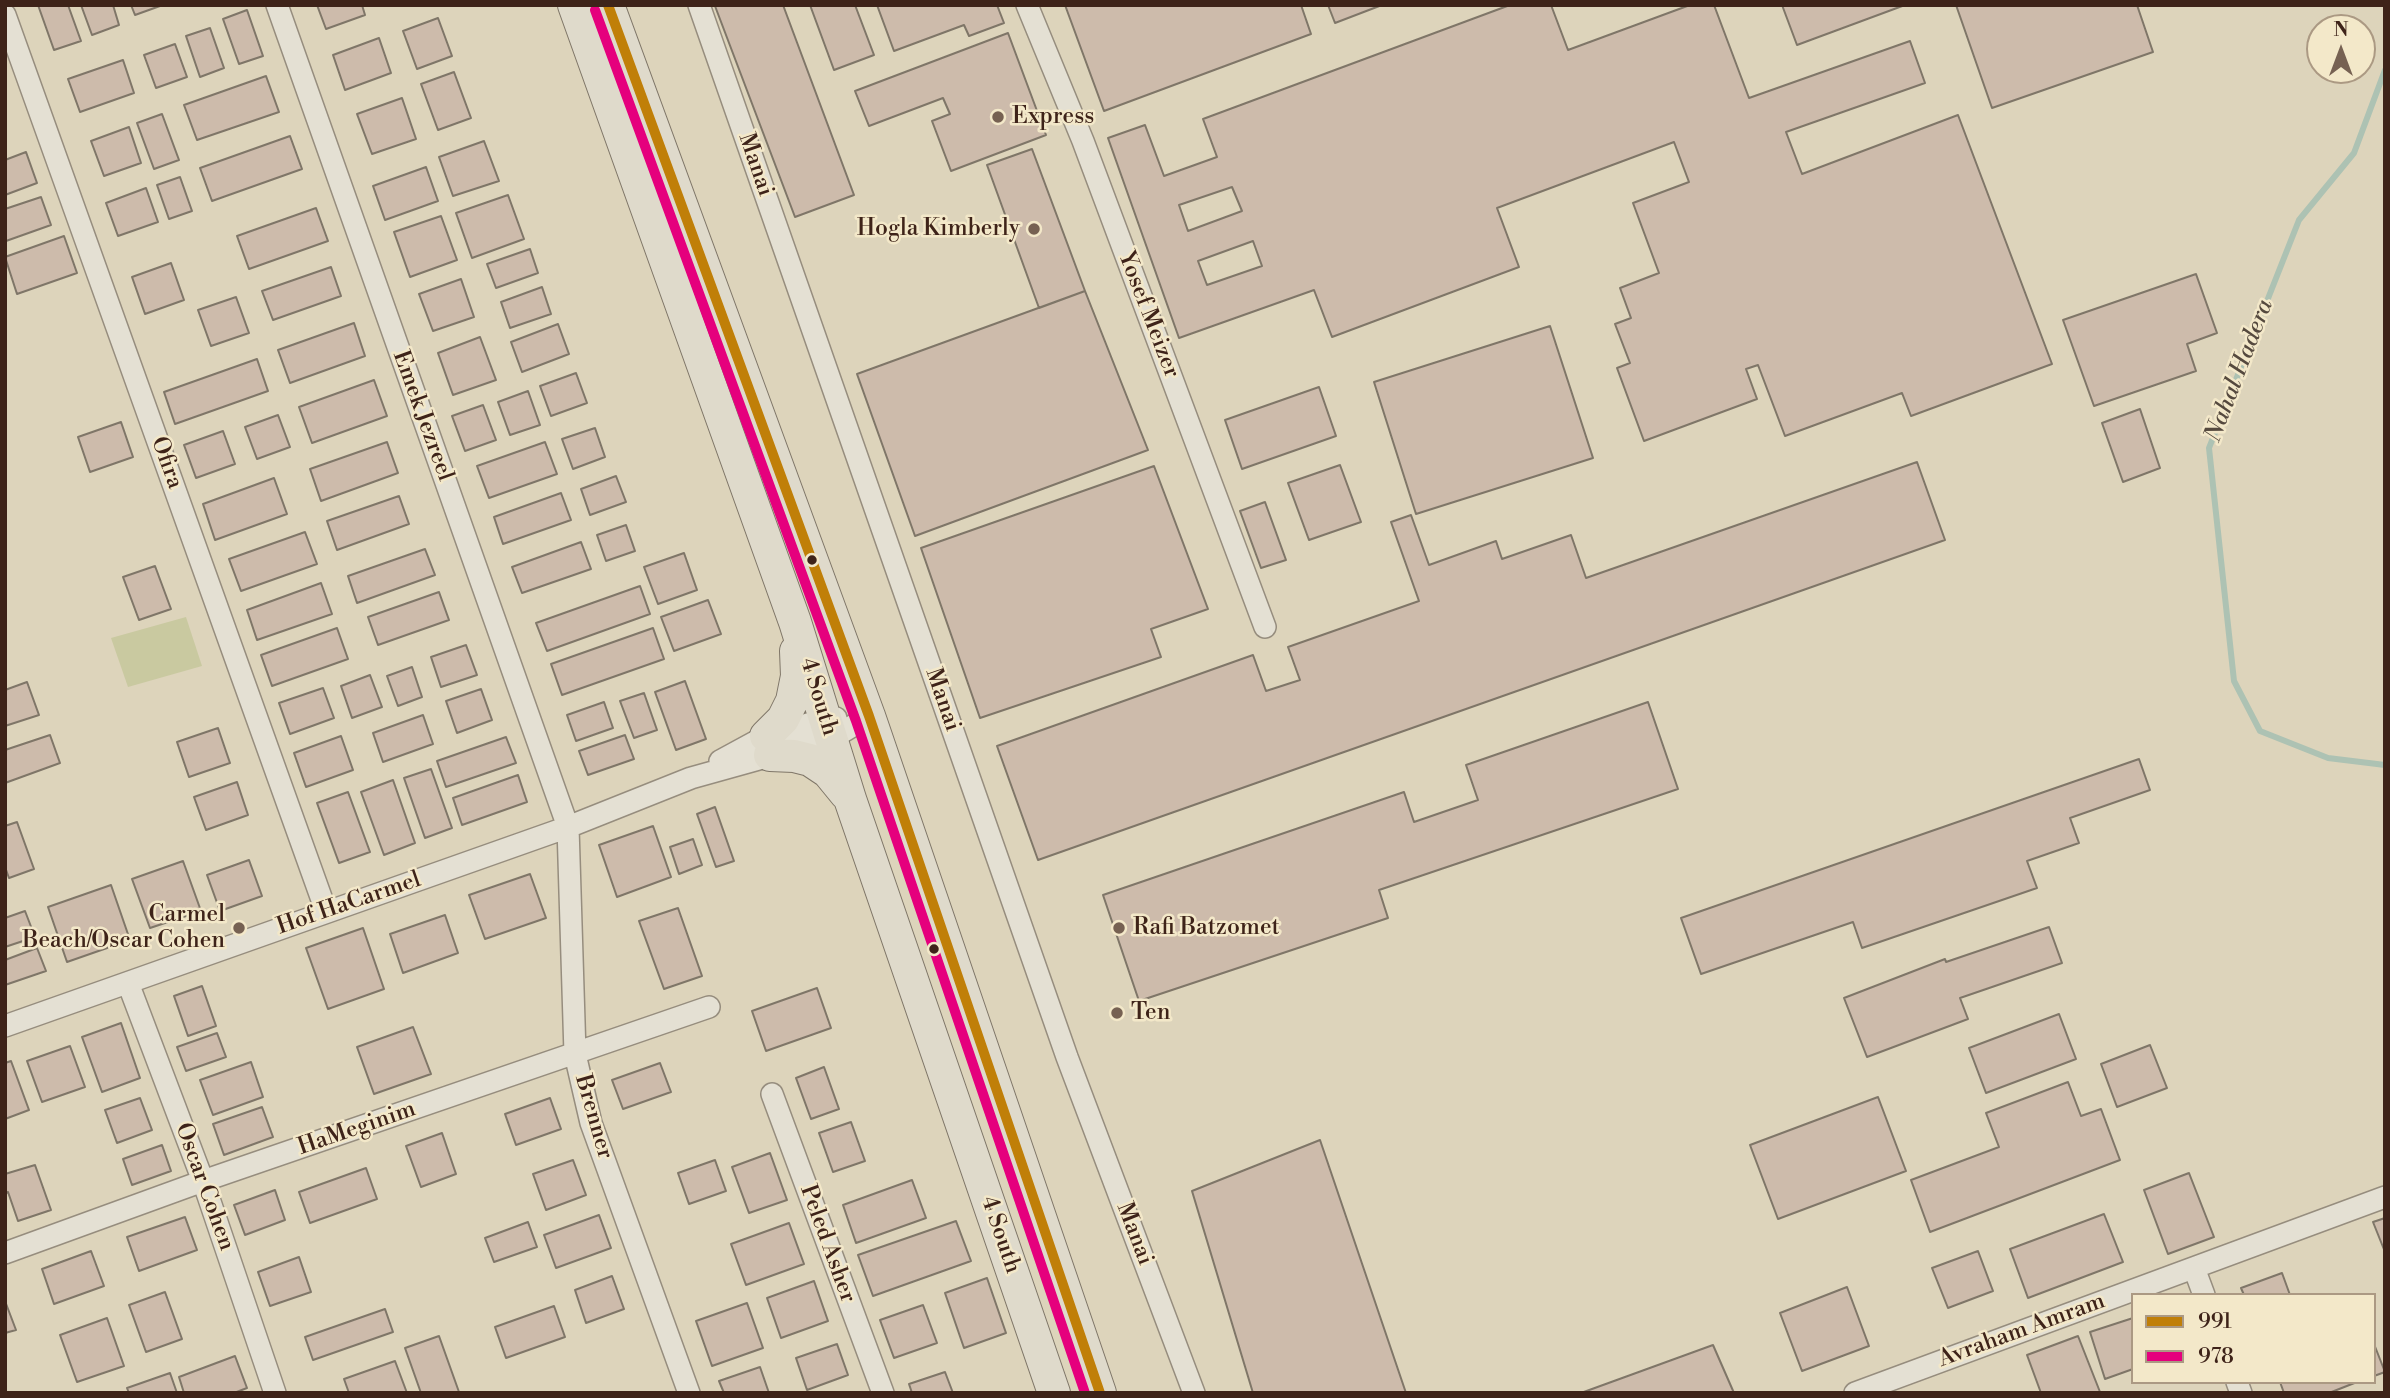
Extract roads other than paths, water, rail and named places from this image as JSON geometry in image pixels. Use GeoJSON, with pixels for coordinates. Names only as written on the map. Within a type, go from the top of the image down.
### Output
{"type":"FeatureCollection","features":[{"type":"Feature","properties":{"kind":"highway","name":"4 South"},"geometry":{"type":"LineString","coordinates":[[574,5],[795,622],[850,799],[1054,1393]]}},
{"type":"Feature","properties":{"kind":"highway"},"geometry":{"type":"LineString","coordinates":[[608,5],[869,716],[1100,1393]]}},
{"type":"Feature","properties":{"kind":"highway"},"geometry":{"type":"LineString","coordinates":[[795,622],[797,676],[792,701],[769,746],[810,760],[828,772],[850,799]]}},
{"type":"Feature","properties":{"kind":"street","name":"Emek Jezreel"},"geometry":{"type":"LineString","coordinates":[[276,5],[568,827]]}},
{"type":"Feature","properties":{"kind":"street","name":"Manai"},"geometry":{"type":"LineString","coordinates":[[699,5],[1063,1044],[1194,1393]]}},
{"type":"Feature","properties":{"kind":"street","name":"Yosef Meizer"},"geometry":{"type":"LineString","coordinates":[[1027,5],[1083,141],[1265,627]]}},
{"type":"Feature","properties":{"kind":"street","name":"Ofira"},"geometry":{"type":"LineString","coordinates":[[5,15],[326,911]]}},
{"type":"Feature","properties":{"kind":"street","name":"Hof HaCarmel"},"geometry":{"type":"LineString","coordinates":[[5,1026],[568,827],[769,746],[869,716]]}},
{"type":"Feature","properties":{"kind":"street","name":"Brenner"},"geometry":{"type":"LineString","coordinates":[[568,827],[575,1054],[591,1123],[690,1393]]}},
{"type":"Feature","properties":{"kind":"street","name":"Oscar Cohen"},"geometry":{"type":"LineString","coordinates":[[128,983],[202,1181],[275,1393]]}},
{"type":"Feature","properties":{"kind":"street","name":"HaMeginim"},"geometry":{"type":"LineString","coordinates":[[5,1253],[202,1181],[709,1007]]}},
{"type":"Feature","properties":{"kind":"street","name":"Peled Asher"},"geometry":{"type":"LineString","coordinates":[[772,1094],[883,1393]]}},
{"type":"Feature","properties":{"kind":"street","name":"Avraham Amram"},"geometry":{"type":"LineString","coordinates":[[1856,1393],[2385,1197]]}},
{"type":"Feature","properties":{"kind":"street"},"geometry":{"type":"LineString","coordinates":[[2194,1268],[2203,1293]]}},
{"type":"Feature","properties":{"kind":"waterway","name":"Nahal Hadera"},"geometry":{"type":"LineString","coordinates":[[2385,70],[2354,153],[2299,220],[2209,448],[2234,681],[2260,731],[2328,758],[2385,765]]}},
{"type":"Feature","properties":{"kind":"place","name":"Express"},"geometry":{"type":"Point","coordinates":[998,117]}},
{"type":"Feature","properties":{"kind":"place","name":"Hogla Kimberly"},"geometry":{"type":"Point","coordinates":[1034,229]}},
{"type":"Feature","properties":{"kind":"place","name":"Carmel Beach/Oscar Cohen"},"geometry":{"type":"Point","coordinates":[239,928]}},
{"type":"Feature","properties":{"kind":"place","name":"Rafi Batzomet"},"geometry":{"type":"Point","coordinates":[1119,928]}},
{"type":"Feature","properties":{"kind":"place","name":"Ten"},"geometry":{"type":"Point","coordinates":[1117,1013]}}]}
